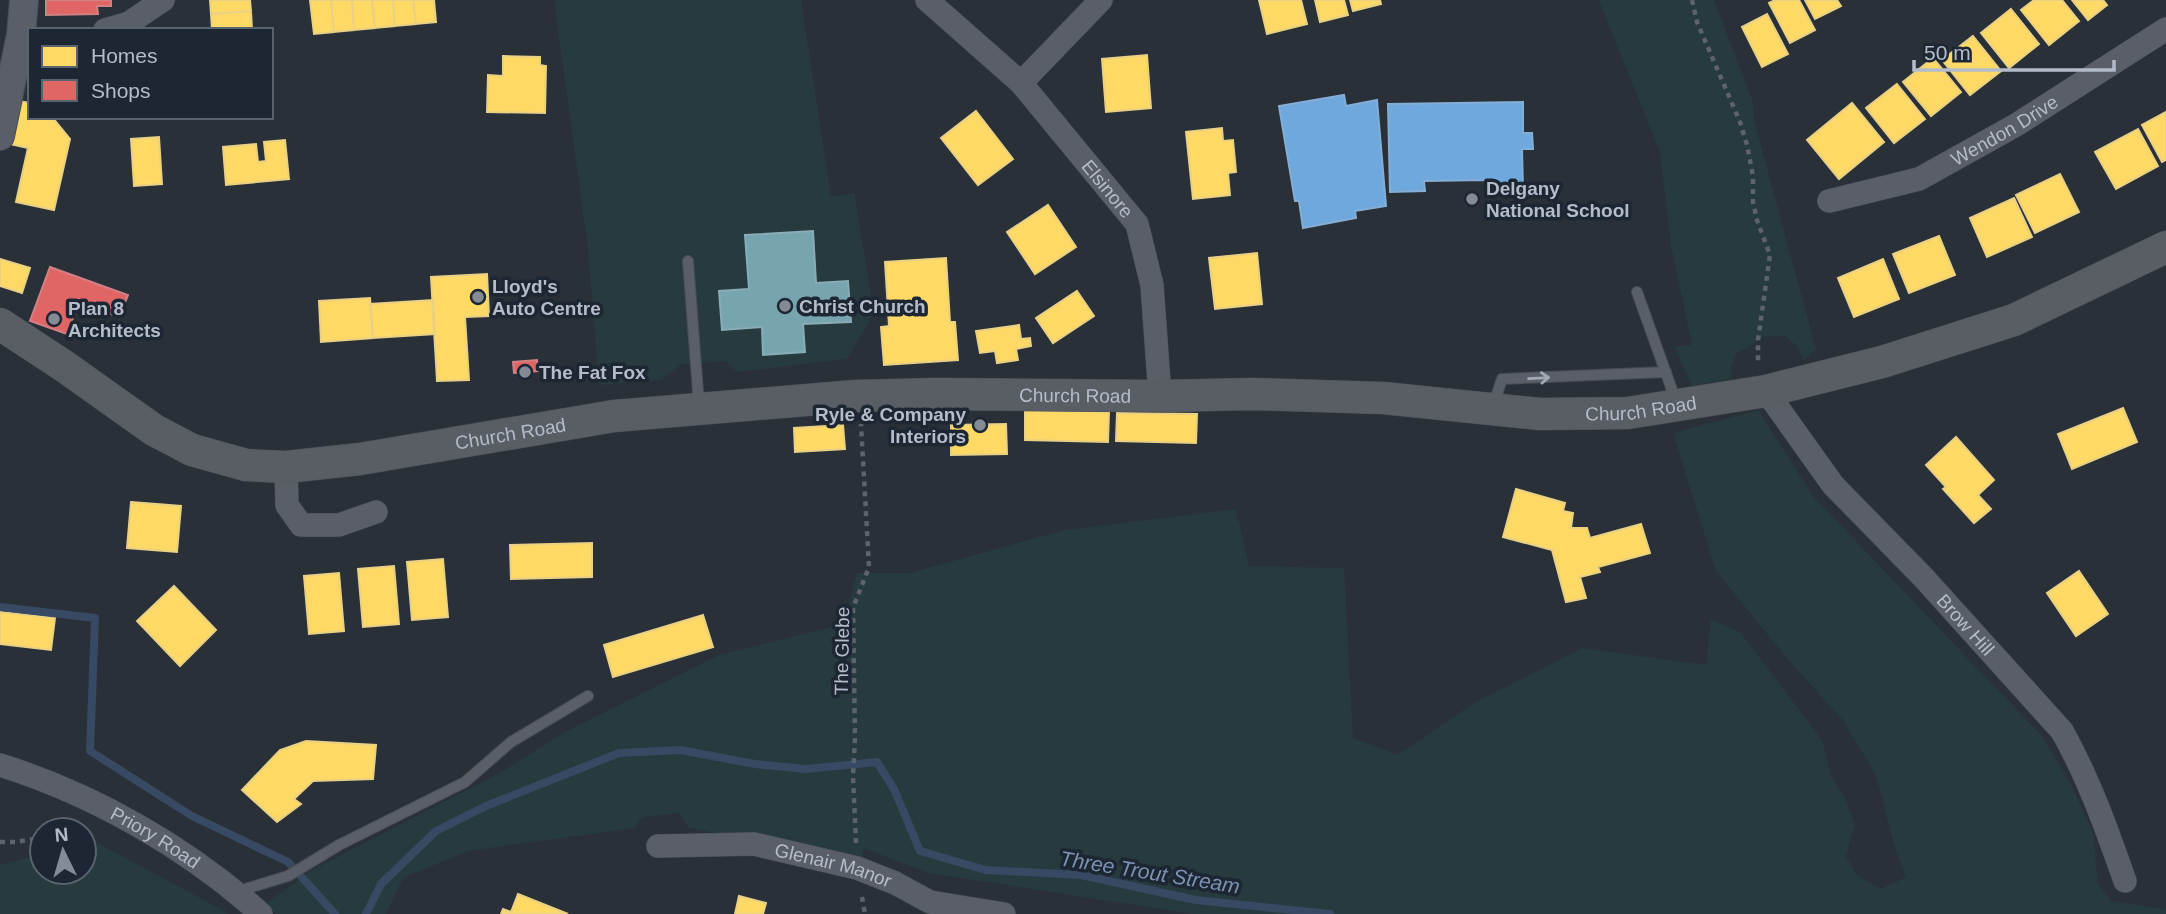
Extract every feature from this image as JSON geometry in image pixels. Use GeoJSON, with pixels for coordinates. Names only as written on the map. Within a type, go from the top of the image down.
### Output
{"type":"FeatureCollection","features":[{"type":"Feature","properties":{"kind":"main road","name":"Church Road"},"geometry":{"type":"LineString","coordinates":[[0,324],[153,430],[192,450],[246,465],[286,467],[360,459],[614,416],[855,396],[1251,394],[1383,398],[1541,414],[1628,414],[1766,391],[1882,362],[2014,320],[2166,247]]}},
{"type":"Feature","properties":{"kind":"street"},"geometry":{"type":"LineString","coordinates":[[0,136],[25,35],[24,0]]}},
{"type":"Feature","properties":{"kind":"street"},"geometry":{"type":"LineString","coordinates":[[112,28],[129,23],[163,0]]}},
{"type":"Feature","properties":{"kind":"street","name":"Elsinore"},"geometry":{"type":"LineString","coordinates":[[926,0],[1021,83],[1137,224],[1152,285],[1160,396]]}},
{"type":"Feature","properties":{"kind":"street"},"geometry":{"type":"LineString","coordinates":[[1021,83],[1101,0]]}},
{"type":"Feature","properties":{"kind":"street","name":"Wendon Drive"},"geometry":{"type":"LineString","coordinates":[[1829,201],[1919,178],[2016,125],[2166,29]]}},
{"type":"Feature","properties":{"kind":"street","name":"Brow Hill"},"geometry":{"type":"LineString","coordinates":[[1766,391],[1833,485],[1923,577],[2062,731],[2095,797],[2125,881]]}},
{"type":"Feature","properties":{"kind":"street"},"geometry":{"type":"LineString","coordinates":[[286,467],[287,505],[301,525],[339,525],[376,512]]}},
{"type":"Feature","properties":{"kind":"street","name":"Priory Road"},"geometry":{"type":"LineString","coordinates":[[0,765],[37,776],[118,814],[184,854],[261,914]]}},
{"type":"Feature","properties":{"kind":"street","name":"Glenair Manor"},"geometry":{"type":"LineString","coordinates":[[658,846],[754,844],[857,868],[895,883],[930,902],[1004,914]]}},
{"type":"Feature","properties":{"kind":"lane"},"geometry":{"type":"LineString","coordinates":[[688,261],[699,409]]}},
{"type":"Feature","properties":{"kind":"lane"},"geometry":{"type":"LineString","coordinates":[[1637,292],[1678,406]]}},
{"type":"Feature","properties":{"kind":"lane"},"geometry":{"type":"LineString","coordinates":[[1492,409],[1503,379],[1666,372]]}},
{"type":"Feature","properties":{"kind":"lane"},"geometry":{"type":"LineString","coordinates":[[234,893],[288,876],[339,845],[465,782],[511,742],[588,696]]}},
{"type":"Feature","properties":{"kind":"path"},"geometry":{"type":"LineString","coordinates":[[1692,0],[1697,22],[1740,122],[1753,176],[1753,202],[1770,255],[1758,341],[1758,372],[1766,391]]}},
{"type":"Feature","properties":{"kind":"path","name":"The Glebe"},"geometry":{"type":"LineString","coordinates":[[853,776],[853,608],[869,567],[862,429]]}},
{"type":"Feature","properties":{"kind":"path"},"geometry":{"type":"LineString","coordinates":[[0,842],[28,840]]}},
{"type":"Feature","properties":{"kind":"green space"},"geometry":{"type":"Polygon","coordinates":[[[554,0],[801,0],[831,196],[854,193],[874,313],[847,359],[737,372],[726,361],[682,364],[661,380],[599,385],[588,248],[554,0]]]}},
{"type":"Feature","properties":{"kind":"green space"},"geometry":{"type":"Polygon","coordinates":[[[1599,0],[1714,0],[1753,102],[1754,120],[1816,349],[1803,361],[1798,347],[1785,336],[1767,336],[1736,354],[1731,367],[1732,378],[1692,386],[1674,346],[1692,345],[1671,245],[1660,152],[1599,0]]]}},
{"type":"Feature","properties":{"kind":"green space"},"geometry":{"type":"Polygon","coordinates":[[[1758,410],[1814,497],[2041,735],[2070,782],[2093,832],[2098,884],[2111,901],[2166,909],[2166,914],[1193,914],[929,873],[863,848],[863,863],[842,856],[689,828],[679,813],[642,817],[635,828],[468,851],[403,878],[386,914],[276,914],[264,905],[312,870],[500,773],[565,732],[719,655],[844,624],[857,573],[910,573],[1065,530],[1236,509],[1249,566],[1344,568],[1353,738],[1398,755],[1474,703],[1582,648],[1706,665],[1711,619],[1741,633],[1822,740],[1831,776],[1844,796],[1855,824],[1846,856],[1857,875],[1881,889],[1906,877],[1894,845],[1876,775],[1844,722],[1786,657],[1716,571],[1673,433],[1758,410]]]}},
{"type":"Feature","properties":{"kind":"green space"},"geometry":{"type":"Polygon","coordinates":[[[98,843],[227,914],[0,914],[0,865],[28,858],[28,886],[98,886],[98,843]]]}},
{"type":"Feature","properties":{"kind":"building: Homes"},"geometry":{"type":"Polygon","coordinates":[[[210,0],[250,0],[251,11],[211,14],[210,0]]]}},
{"type":"Feature","properties":{"kind":"building: Homes"},"geometry":{"type":"Polygon","coordinates":[[[310,0],[331,0],[334,32],[314,34],[310,0]]]}},
{"type":"Feature","properties":{"kind":"building: Homes"},"geometry":{"type":"Polygon","coordinates":[[[331,0],[352,0],[354,30],[334,32],[331,0]]]}},
{"type":"Feature","properties":{"kind":"building: Homes"},"geometry":{"type":"Polygon","coordinates":[[[352,0],[372,0],[375,28],[354,30],[352,0]]]}},
{"type":"Feature","properties":{"kind":"building: Homes"},"geometry":{"type":"Polygon","coordinates":[[[372,0],[393,0],[395,26],[375,28],[372,0]]]}},
{"type":"Feature","properties":{"kind":"building: Homes"},"geometry":{"type":"Polygon","coordinates":[[[393,0],[413,0],[416,24],[395,26],[393,0]]]}},
{"type":"Feature","properties":{"kind":"building: Homes"},"geometry":{"type":"Polygon","coordinates":[[[413,0],[434,0],[436,22],[416,24],[413,0]]]}},
{"type":"Feature","properties":{"kind":"building: Homes"},"geometry":{"type":"Polygon","coordinates":[[[1259,0],[1301,0],[1307,24],[1267,34],[1259,0]]]}},
{"type":"Feature","properties":{"kind":"building: Homes"},"geometry":{"type":"Polygon","coordinates":[[[1315,0],[1344,0],[1348,15],[1320,22],[1315,0]]]}},
{"type":"Feature","properties":{"kind":"building: Homes"},"geometry":{"type":"Polygon","coordinates":[[[1350,0],[1380,0],[1381,4],[1353,11],[1350,0]]]}},
{"type":"Feature","properties":{"kind":"building: Homes"},"geometry":{"type":"Polygon","coordinates":[[[1775,0],[1799,0],[1815,30],[1790,43],[1769,3],[1775,0]]]}},
{"type":"Feature","properties":{"kind":"building: Homes"},"geometry":{"type":"Polygon","coordinates":[[[1805,0],[1837,0],[1841,6],[1815,19],[1805,0]]]}},
{"type":"Feature","properties":{"kind":"building: Homes"},"geometry":{"type":"Polygon","coordinates":[[[2034,0],[2062,0],[2079,21],[2049,45],[2021,10],[2034,0]]]}},
{"type":"Feature","properties":{"kind":"building: Homes"},"geometry":{"type":"Polygon","coordinates":[[[2072,0],[2103,0],[2107,5],[2088,20],[2072,0]]]}},
{"type":"Feature","properties":{"kind":"building: Homes"},"geometry":{"type":"Polygon","coordinates":[[[2011,9],[2039,44],[2009,68],[1981,33],[2011,9]]]}},
{"type":"Feature","properties":{"kind":"building: Homes"},"geometry":{"type":"Polygon","coordinates":[[[251,11],[252,28],[212,28],[211,14],[251,11]]]}},
{"type":"Feature","properties":{"kind":"building: Homes"},"geometry":{"type":"Polygon","coordinates":[[[1767,14],[1788,54],[1762,67],[1742,27],[1767,14]]]}},
{"type":"Feature","properties":{"kind":"building: Homes"},"geometry":{"type":"Polygon","coordinates":[[[1973,36],[2001,71],[1970,95],[1942,60],[1973,36]]]}},
{"type":"Feature","properties":{"kind":"building: Homes"},"geometry":{"type":"Polygon","coordinates":[[[1147,55],[1151,108],[1106,112],[1102,59],[1147,55]]]}},
{"type":"Feature","properties":{"kind":"building: Homes"},"geometry":{"type":"Polygon","coordinates":[[[503,56],[540,57],[540,65],[546,66],[545,113],[487,112],[488,75],[503,76],[503,56]]]}},
{"type":"Feature","properties":{"kind":"building: Homes"},"geometry":{"type":"Polygon","coordinates":[[[1933,58],[1961,92],[1931,116],[1903,82],[1933,58]]]}},
{"type":"Feature","properties":{"kind":"building: Homes"},"geometry":{"type":"Polygon","coordinates":[[[1897,84],[1925,119],[1894,143],[1866,108],[1897,84]]]}},
{"type":"Feature","properties":{"kind":"building: Homes"},"geometry":{"type":"Polygon","coordinates":[[[19,101],[28,103],[28,119],[54,119],[70,139],[54,210],[16,202],[28,148],[10,144],[19,101]]]}},
{"type":"Feature","properties":{"kind":"building: Homes"},"geometry":{"type":"Polygon","coordinates":[[[1852,103],[1884,142],[1839,179],[1807,140],[1852,103]]]}},
{"type":"Feature","properties":{"kind":"building: Homes"},"geometry":{"type":"Polygon","coordinates":[[[976,111],[1013,159],[978,185],[941,138],[976,111]]]}},
{"type":"Feature","properties":{"kind":"building: Homes"},"geometry":{"type":"Polygon","coordinates":[[[2166,112],[2166,160],[2162,162],[2142,125],[2166,112]]]}},
{"type":"Feature","properties":{"kind":"building: Homes"},"geometry":{"type":"Polygon","coordinates":[[[1222,128],[1223,141],[1233,140],[1236,172],[1228,173],[1230,195],[1193,199],[1186,132],[1222,128]]]}},
{"type":"Feature","properties":{"kind":"building: Homes"},"geometry":{"type":"Polygon","coordinates":[[[2138,129],[2158,166],[2116,189],[2095,152],[2138,129]]]}},
{"type":"Feature","properties":{"kind":"building: Homes"},"geometry":{"type":"Polygon","coordinates":[[[159,137],[162,184],[134,186],[131,139],[159,137]]]}},
{"type":"Feature","properties":{"kind":"building: Homes"},"geometry":{"type":"Polygon","coordinates":[[[285,140],[289,179],[226,185],[223,147],[256,144],[258,162],[266,161],[264,142],[285,140]]]}},
{"type":"Feature","properties":{"kind":"building: Homes"},"geometry":{"type":"Polygon","coordinates":[[[2060,174],[2079,212],[2035,233],[2016,195],[2060,174]]]}},
{"type":"Feature","properties":{"kind":"building: Homes"},"geometry":{"type":"Polygon","coordinates":[[[2014,198],[2032,237],[1987,257],[1970,218],[2014,198]]]}},
{"type":"Feature","properties":{"kind":"building: Homes"},"geometry":{"type":"Polygon","coordinates":[[[1048,205],[1076,247],[1035,274],[1007,232],[1048,205]]]}},
{"type":"Feature","properties":{"kind":"building: Homes"},"geometry":{"type":"Polygon","coordinates":[[[1939,236],[1955,275],[1909,293],[1893,254],[1939,236]]]}},
{"type":"Feature","properties":{"kind":"building: Homes"},"geometry":{"type":"Polygon","coordinates":[[[1257,253],[1262,304],[1215,309],[1209,258],[1257,253]]]}},
{"type":"Feature","properties":{"kind":"building: Homes"},"geometry":{"type":"Polygon","coordinates":[[[946,258],[950,322],[955,322],[958,360],[884,365],[881,327],[889,326],[885,262],[946,258]]]}},
{"type":"Feature","properties":{"kind":"building: Homes"},"geometry":{"type":"Polygon","coordinates":[[[0,259],[30,268],[22,293],[0,286],[0,259]]]}},
{"type":"Feature","properties":{"kind":"building: Homes"},"geometry":{"type":"Polygon","coordinates":[[[1883,259],[1899,299],[1854,317],[1838,278],[1883,259]]]}},
{"type":"Feature","properties":{"kind":"building: Homes"},"geometry":{"type":"Polygon","coordinates":[[[487,274],[489,316],[465,317],[469,380],[437,381],[431,277],[487,274]]]}},
{"type":"Feature","properties":{"kind":"building: Homes"},"geometry":{"type":"Polygon","coordinates":[[[1077,291],[1094,316],[1053,343],[1036,318],[1077,291]]]}},
{"type":"Feature","properties":{"kind":"building: Homes"},"geometry":{"type":"Polygon","coordinates":[[[370,298],[373,338],[321,342],[319,301],[370,298]]]}},
{"type":"Feature","properties":{"kind":"building: Homes"},"geometry":{"type":"Polygon","coordinates":[[[433,300],[435,334],[373,338],[370,304],[433,300]]]}},
{"type":"Feature","properties":{"kind":"building: Homes"},"geometry":{"type":"Polygon","coordinates":[[[1019,325],[1021,339],[1030,338],[1031,346],[1016,349],[1018,360],[997,363],[995,351],[980,353],[976,331],[1019,325]]]}},
{"type":"Feature","properties":{"kind":"building: Homes"},"geometry":{"type":"Polygon","coordinates":[[[2123,408],[2137,442],[2072,469],[2058,434],[2123,408]]]}},
{"type":"Feature","properties":{"kind":"building: Homes"},"geometry":{"type":"Polygon","coordinates":[[[1025,410],[1109,412],[1108,442],[1025,440],[1025,410]]]}},
{"type":"Feature","properties":{"kind":"building: Homes"},"geometry":{"type":"Polygon","coordinates":[[[1117,413],[1197,414],[1196,443],[1116,441],[1117,413]]]}},
{"type":"Feature","properties":{"kind":"building: Homes"},"geometry":{"type":"Polygon","coordinates":[[[1006,424],[1007,454],[951,455],[951,425],[1006,424]]]}},
{"type":"Feature","properties":{"kind":"building: Homes"},"geometry":{"type":"Polygon","coordinates":[[[843,425],[845,449],[795,452],[794,428],[843,425]]]}},
{"type":"Feature","properties":{"kind":"building: Homes"},"geometry":{"type":"Polygon","coordinates":[[[1956,437],[1994,480],[1978,495],[1991,509],[1974,523],[1943,489],[1946,487],[1926,465],[1956,437]]]}},
{"type":"Feature","properties":{"kind":"building: Homes"},"geometry":{"type":"Polygon","coordinates":[[[1516,489],[1565,503],[1563,511],[1573,513],[1571,528],[1587,528],[1590,538],[1641,524],[1650,553],[1598,567],[1600,572],[1580,577],[1586,598],[1566,602],[1552,550],[1503,537],[1516,489]]]}},
{"type":"Feature","properties":{"kind":"building: Homes"},"geometry":{"type":"Polygon","coordinates":[[[131,502],[181,506],[177,552],[127,548],[131,502]]]}},
{"type":"Feature","properties":{"kind":"building: Homes"},"geometry":{"type":"Polygon","coordinates":[[[592,543],[592,577],[511,579],[510,545],[592,543]]]}},
{"type":"Feature","properties":{"kind":"building: Homes"},"geometry":{"type":"Polygon","coordinates":[[[443,559],[448,617],[412,620],[407,562],[443,559]]]}},
{"type":"Feature","properties":{"kind":"building: Homes"},"geometry":{"type":"Polygon","coordinates":[[[394,566],[399,624],[363,627],[358,569],[394,566]]]}},
{"type":"Feature","properties":{"kind":"building: Homes"},"geometry":{"type":"Polygon","coordinates":[[[2079,571],[2108,614],[2076,636],[2047,593],[2079,571]]]}},
{"type":"Feature","properties":{"kind":"building: Homes"},"geometry":{"type":"Polygon","coordinates":[[[339,573],[344,631],[309,634],[304,576],[339,573]]]}},
{"type":"Feature","properties":{"kind":"building: Homes"},"geometry":{"type":"Polygon","coordinates":[[[174,586],[216,630],[180,666],[137,621],[174,586]]]}},
{"type":"Feature","properties":{"kind":"building: Homes"},"geometry":{"type":"Polygon","coordinates":[[[0,612],[55,618],[51,650],[0,644],[0,612]]]}},
{"type":"Feature","properties":{"kind":"building: Homes"},"geometry":{"type":"Polygon","coordinates":[[[703,615],[713,647],[613,677],[604,645],[703,615]]]}},
{"type":"Feature","properties":{"kind":"building: Homes"},"geometry":{"type":"Polygon","coordinates":[[[306,741],[376,745],[373,779],[313,781],[294,799],[301,804],[277,822],[242,790],[280,750],[306,741]]]}},
{"type":"Feature","properties":{"kind":"building: Homes"},"geometry":{"type":"Polygon","coordinates":[[[518,894],[568,914],[501,914],[503,909],[511,912],[518,894]]]}},
{"type":"Feature","properties":{"kind":"building: Homes"},"geometry":{"type":"Polygon","coordinates":[[[739,896],[766,903],[763,914],[735,914],[739,896]]]}},
{"type":"Feature","properties":{"kind":"building: Shops"},"geometry":{"type":"Polygon","coordinates":[[[46,0],[111,0],[111,6],[97,6],[98,14],[46,15],[46,0]]]}},
{"type":"Feature","properties":{"kind":"building: Shops"},"geometry":{"type":"Polygon","coordinates":[[[50,267],[128,295],[119,317],[79,302],[67,334],[30,321],[50,267]]]}},
{"type":"Feature","properties":{"kind":"building: Shops"},"geometry":{"type":"Polygon","coordinates":[[[537,360],[538,371],[514,373],[513,362],[537,360]]]}},
{"type":"Feature","properties":{"kind":"building: Schools"},"geometry":{"type":"Polygon","coordinates":[[[1344,95],[1346,106],[1377,100],[1386,206],[1355,211],[1356,218],[1303,228],[1299,201],[1295,201],[1279,106],[1344,95]]]}},
{"type":"Feature","properties":{"kind":"building: Schools"},"geometry":{"type":"Polygon","coordinates":[[[1523,102],[1523,133],[1532,133],[1533,149],[1522,149],[1523,190],[1486,191],[1486,180],[1424,181],[1425,191],[1390,192],[1388,104],[1523,102]]]}},
{"type":"Feature","properties":{"kind":"building: Public","name":"Christ Church"},"geometry":{"type":"Polygon","coordinates":[[[813,231],[816,283],[848,281],[851,322],[803,324],[805,352],[763,355],[762,327],[722,330],[719,291],[749,289],[745,235],[813,231]]]}},
{"type":"Feature","properties":{"kind":"waterway"},"geometry":{"type":"LineString","coordinates":[[0,607],[95,618],[90,751],[192,816],[288,862],[335,914]]}},
{"type":"Feature","properties":{"kind":"waterway","name":"Three Trout Stream"},"geometry":{"type":"LineString","coordinates":[[366,914],[381,884],[436,831],[486,806],[619,753],[680,750],[755,764],[806,769],[877,762],[894,789],[920,851],[986,870],[1081,875],[1196,900],[1330,914]]}},
{"type":"Feature","properties":{"kind":"place","name":"Delgany National School"},"geometry":{"type":"Point","coordinates":[1472,199]}},
{"type":"Feature","properties":{"kind":"place","name":"Lloyd's Auto Centre"},"geometry":{"type":"Point","coordinates":[478,297]}},
{"type":"Feature","properties":{"kind":"place","name":"Christ Church"},"geometry":{"type":"Point","coordinates":[785,306]}},
{"type":"Feature","properties":{"kind":"place","name":"Plan 8 Architects"},"geometry":{"type":"Point","coordinates":[54,319]}},
{"type":"Feature","properties":{"kind":"place","name":"The Fat Fox"},"geometry":{"type":"Point","coordinates":[525,372]}},
{"type":"Feature","properties":{"kind":"place","name":"Ryle & Company Interiors"},"geometry":{"type":"Point","coordinates":[980,425]}}]}
